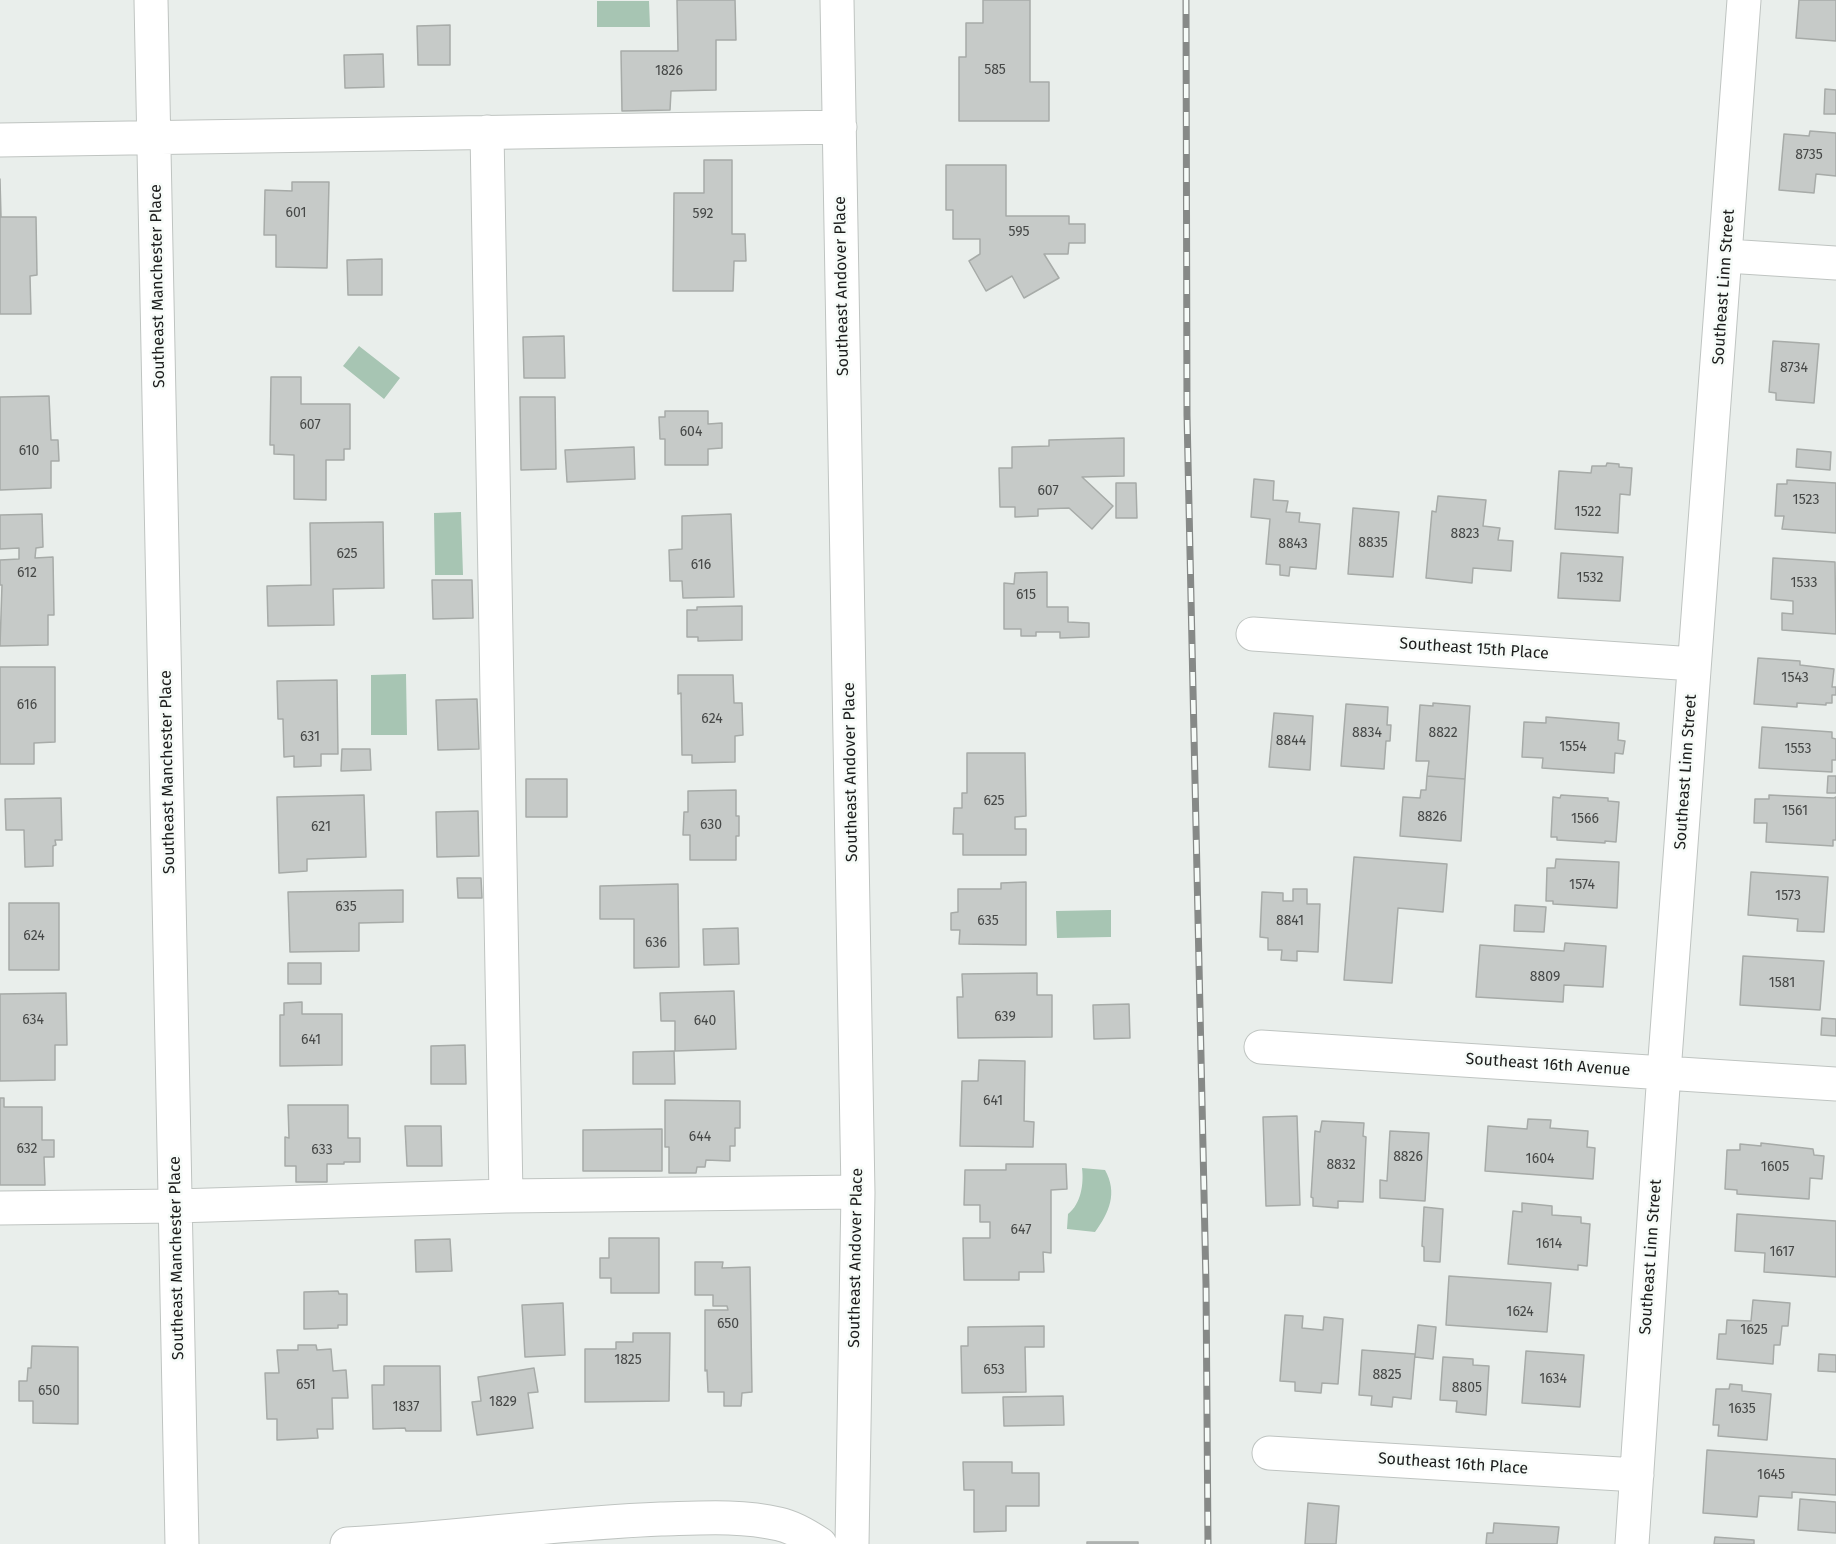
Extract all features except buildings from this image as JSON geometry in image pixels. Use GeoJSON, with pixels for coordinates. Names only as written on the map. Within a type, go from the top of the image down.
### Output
{"type":"FeatureCollection","features":[{"type":"Feature","properties":{"kind":"street","name":"Southeast Manchester Place"},"geometry":{"type":"LineString","coordinates":[[151,0],[182,1544]]}},
{"type":"Feature","properties":{"kind":"street","name":"Southeast Andover Place"},"geometry":{"type":"LineString","coordinates":[[837,0],[858,1192],[852,1544]]}},
{"type":"Feature","properties":{"kind":"street","name":"Southeast Linn Street"},"geometry":{"type":"LineString","coordinates":[[1632,1544],[1664,1072],[1744,0]]}},
{"type":"Feature","properties":{"kind":"street"},"geometry":{"type":"LineString","coordinates":[[0,140],[840,127]]}},
{"type":"Feature","properties":{"kind":"street"},"geometry":{"type":"LineString","coordinates":[[487,132],[506,1196]]}},
{"type":"Feature","properties":{"kind":"street"},"geometry":{"type":"LineString","coordinates":[[1726,256],[1836,263]]}},
{"type":"Feature","properties":{"kind":"street","name":"Southeast 15th Place"},"geometry":{"type":"LineString","coordinates":[[1253,634],[1694,664]]}},
{"type":"Feature","properties":{"kind":"street","name":"Southeast 16th Avenue"},"geometry":{"type":"LineString","coordinates":[[1261,1047],[1836,1084]]}},
{"type":"Feature","properties":{"kind":"street"},"geometry":{"type":"LineString","coordinates":[[0,1208],[176,1206],[506,1196],[858,1192]]}},
{"type":"Feature","properties":{"kind":"street","name":"Southeast 16th Place"},"geometry":{"type":"LineString","coordinates":[[1269,1453],[1637,1475]]}},
{"type":"Feature","properties":{"kind":"street"},"geometry":{"type":"LineString","coordinates":[[347,1544],[622,1521],[733,1517],[781,1524],[820,1544]]}},
{"type":"Feature","properties":{"kind":"shaded area"},"geometry":{"type":"Polygon","coordinates":[[[597,1],[649,1],[650,27],[597,27],[597,1]]]}},
{"type":"Feature","properties":{"kind":"shaded area"},"geometry":{"type":"Polygon","coordinates":[[[359,346],[400,378],[384,399],[343,366],[359,346]]]}},
{"type":"Feature","properties":{"kind":"shaded area"},"geometry":{"type":"Polygon","coordinates":[[[461,512],[463,575],[435,575],[434,513],[461,512]]]}},
{"type":"Feature","properties":{"kind":"shaded area"},"geometry":{"type":"Polygon","coordinates":[[[406,674],[407,735],[371,735],[371,675],[406,674]]]}},
{"type":"Feature","properties":{"kind":"shaded area"},"geometry":{"type":"Polygon","coordinates":[[[1111,910],[1111,937],[1057,938],[1056,911],[1111,910]]]}},
{"type":"Feature","properties":{"kind":"shaded area"},"geometry":{"type":"Polygon","coordinates":[[[1082,1168],[1105,1170],[1111,1187],[1108,1210],[1095,1232],[1067,1229],[1068,1214],[1076,1205],[1081,1193],[1082,1168]]]}},
{"type":"Feature","properties":{"kind":"railway"},"geometry":{"type":"LineString","coordinates":[[1186,0],[1187,415],[1206,1284],[1208,1544]]}}]}
